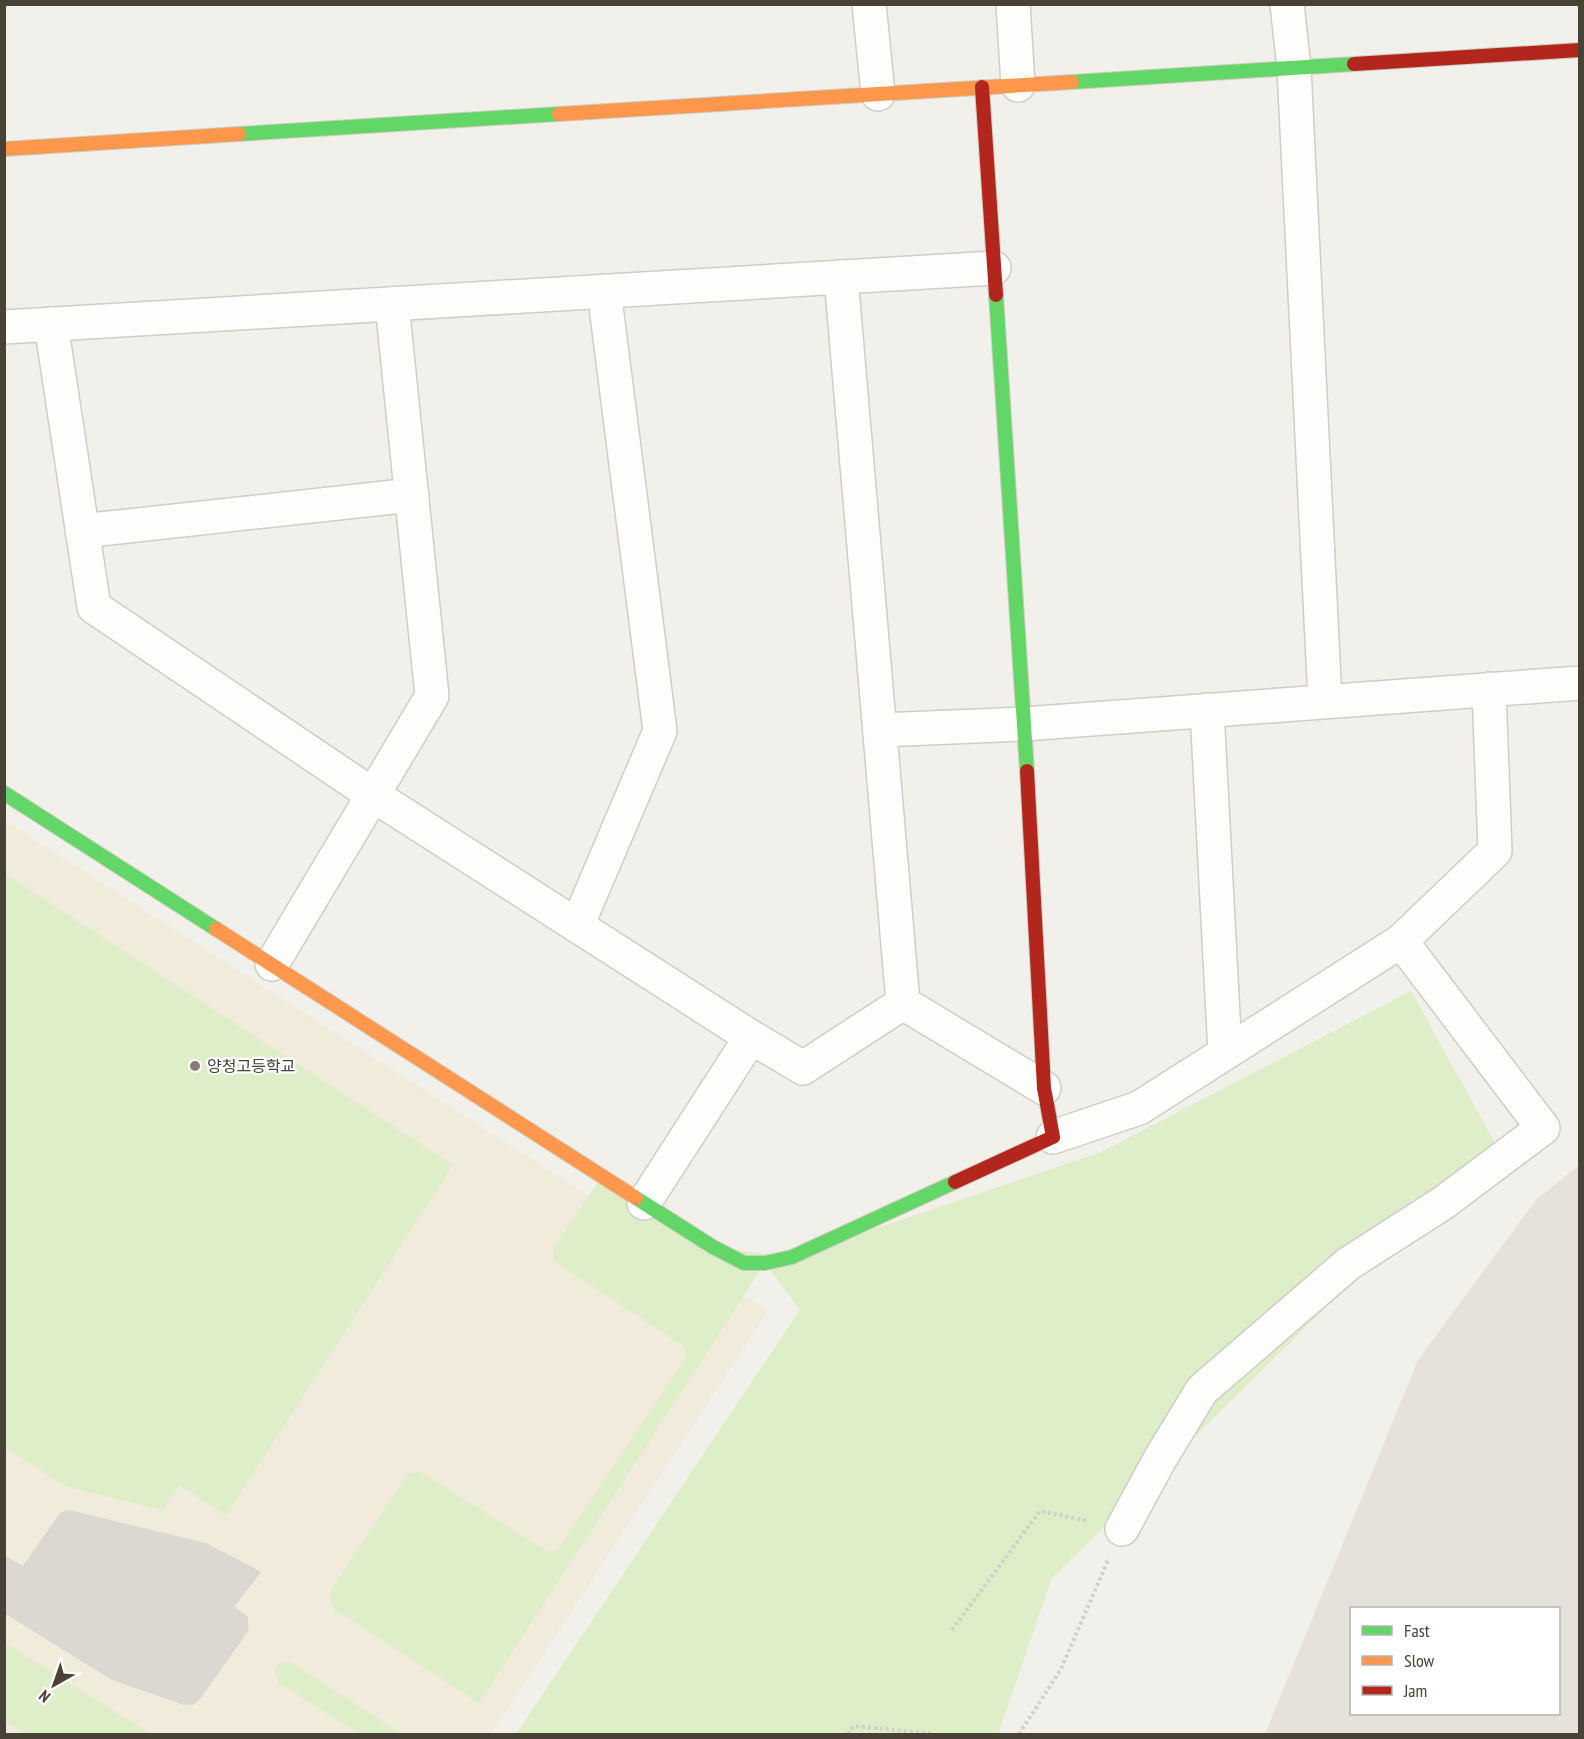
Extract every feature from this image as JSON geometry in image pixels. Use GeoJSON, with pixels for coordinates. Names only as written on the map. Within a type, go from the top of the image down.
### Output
{"type":"FeatureCollection","features":[{"type":"Feature","properties":{"kind":"street"},"geometry":{"type":"LineString","coordinates":[[869,4],[878,94]]}},
{"type":"Feature","properties":{"kind":"street"},"geometry":{"type":"LineString","coordinates":[[1013,4],[1018,85]]}},
{"type":"Feature","properties":{"kind":"street"},"geometry":{"type":"LineString","coordinates":[[1287,4],[1294,68],[1325,701]]}},
{"type":"Feature","properties":{"kind":"street"},"geometry":{"type":"LineString","coordinates":[[4,149],[1580,50]]}},
{"type":"Feature","properties":{"kind":"street"},"geometry":{"type":"LineString","coordinates":[[982,87],[1024,724],[1044,1088],[1053,1137]]}},
{"type":"Feature","properties":{"kind":"street"},"geometry":{"type":"LineString","coordinates":[[4,327],[994,268]]}},
{"type":"Feature","properties":{"kind":"street"},"geometry":{"type":"LineString","coordinates":[[841,277],[903,1003]]}},
{"type":"Feature","properties":{"kind":"street"},"geometry":{"type":"LineString","coordinates":[[577,926],[660,732],[604,291]]}},
{"type":"Feature","properties":{"kind":"street"},"geometry":{"type":"LineString","coordinates":[[272,964],[432,696],[392,304]]}},
{"type":"Feature","properties":{"kind":"street"},"geometry":{"type":"LineString","coordinates":[[51,324],[94,607],[373,795],[803,1068],[903,1003]]}},
{"type":"Feature","properties":{"kind":"street"},"geometry":{"type":"LineString","coordinates":[[82,531],[412,495]]}},
{"type":"Feature","properties":{"kind":"street"},"geometry":{"type":"LineString","coordinates":[[880,730],[1024,724],[1580,682]]}},
{"type":"Feature","properties":{"kind":"street"},"geometry":{"type":"LineString","coordinates":[[4,793],[713,1247],[744,1263],[765,1263],[792,1257],[1053,1137],[1139,1108],[1401,941],[1496,851],[1489,689]]}},
{"type":"Feature","properties":{"kind":"street"},"geometry":{"type":"LineString","coordinates":[[1208,710],[1225,1053]]}},
{"type":"Feature","properties":{"kind":"street"},"geometry":{"type":"LineString","coordinates":[[1122,1529],[1160,1459],[1202,1390],[1348,1264],[1443,1203],[1543,1128],[1401,941]]}},
{"type":"Feature","properties":{"kind":"street"},"geometry":{"type":"LineString","coordinates":[[903,1003],[1044,1088]]}},
{"type":"Feature","properties":{"kind":"street"},"geometry":{"type":"LineString","coordinates":[[644,1203],[751,1037]]}},
{"type":"Feature","properties":{"kind":"path"},"geometry":{"type":"LineString","coordinates":[[952,1630],[1040,1510],[1122,1529],[1061,1669],[1019,1734]]}},
{"type":"Feature","properties":{"kind":"path"},"geometry":{"type":"LineString","coordinates":[[848,1734],[854,1726],[934,1734]]}},
{"type":"Feature","properties":{"kind":"shaded area","name":"양청고등학교"},"geometry":{"type":"Polygon","coordinates":[[[4,820],[768,1311],[491,1734],[5,1734],[4,820]]]}},
{"type":"Feature","properties":{"kind":"shaded area"},"geometry":{"type":"Polygon","coordinates":[[[1579,1165],[1579,1734],[1265,1734],[1418,1360],[1536,1200],[1579,1165]]]}},
{"type":"Feature","properties":{"kind":"green space"},"geometry":{"type":"Polygon","coordinates":[[[5,874],[453,1165],[226,1515],[179,1485],[163,1510],[65,1486],[5,1447],[5,874]]]}},
{"type":"Feature","properties":{"kind":"green space"},"geometry":{"type":"Polygon","coordinates":[[[1411,991],[1500,1152],[1321,1312],[1052,1578],[998,1734],[516,1734],[800,1310],[765,1263],[479,1703],[334,1609],[330,1600],[332,1589],[408,1474],[419,1471],[548,1552],[557,1551],[685,1359],[686,1352],[682,1345],[557,1263],[553,1257],[554,1248],[602,1176],[713,1247],[792,1257],[1101,1152],[1411,991]]]}},
{"type":"Feature","properties":{"kind":"green space"},"geometry":{"type":"Polygon","coordinates":[[[4,1643],[151,1734],[26,1734],[5,1721],[4,1643]]]}},
{"type":"Feature","properties":{"kind":"green space"},"geometry":{"type":"Polygon","coordinates":[[[282,1661],[290,1662],[402,1734],[360,1734],[279,1683],[275,1669],[282,1661]]]}},
{"type":"Feature","properties":{"kind":"building"},"geometry":{"type":"Polygon","coordinates":[[[70,1511],[206,1544],[260,1572],[233,1607],[247,1617],[248,1630],[199,1699],[193,1704],[183,1704],[112,1679],[4,1612],[4,1556],[23,1567],[61,1513],[70,1511]]]}},
{"type":"Feature","properties":{"kind":"traffic: fast"},"geometry":{"type":"LineString","coordinates":[[1072,82],[1354,64]]}},
{"type":"Feature","properties":{"kind":"traffic: fast"},"geometry":{"type":"LineString","coordinates":[[239,134],[559,114]]}},
{"type":"Feature","properties":{"kind":"traffic: fast"},"geometry":{"type":"LineString","coordinates":[[996,295],[1027,771]]}},
{"type":"Feature","properties":{"kind":"traffic: fast"},"geometry":{"type":"LineString","coordinates":[[4,793],[216,929]]}},
{"type":"Feature","properties":{"kind":"traffic: fast"},"geometry":{"type":"LineString","coordinates":[[636,1198],[713,1247],[744,1263],[765,1263],[792,1257],[955,1182]]}},
{"type":"Feature","properties":{"kind":"traffic: slow"},"geometry":{"type":"LineString","coordinates":[[559,114],[1072,82]]}},
{"type":"Feature","properties":{"kind":"traffic: slow"},"geometry":{"type":"LineString","coordinates":[[4,149],[239,134]]}},
{"type":"Feature","properties":{"kind":"traffic: slow"},"geometry":{"type":"LineString","coordinates":[[216,929],[636,1198]]}},
{"type":"Feature","properties":{"kind":"traffic: jam"},"geometry":{"type":"LineString","coordinates":[[1354,64],[1580,50]]}},
{"type":"Feature","properties":{"kind":"traffic: jam"},"geometry":{"type":"LineString","coordinates":[[982,87],[996,295]]}},
{"type":"Feature","properties":{"kind":"traffic: jam"},"geometry":{"type":"LineString","coordinates":[[955,1182],[1053,1137],[1044,1088],[1027,771]]}},
{"type":"Feature","properties":{"kind":"place","name":"양청고등학교"},"geometry":{"type":"Point","coordinates":[195,1066]}}]}
